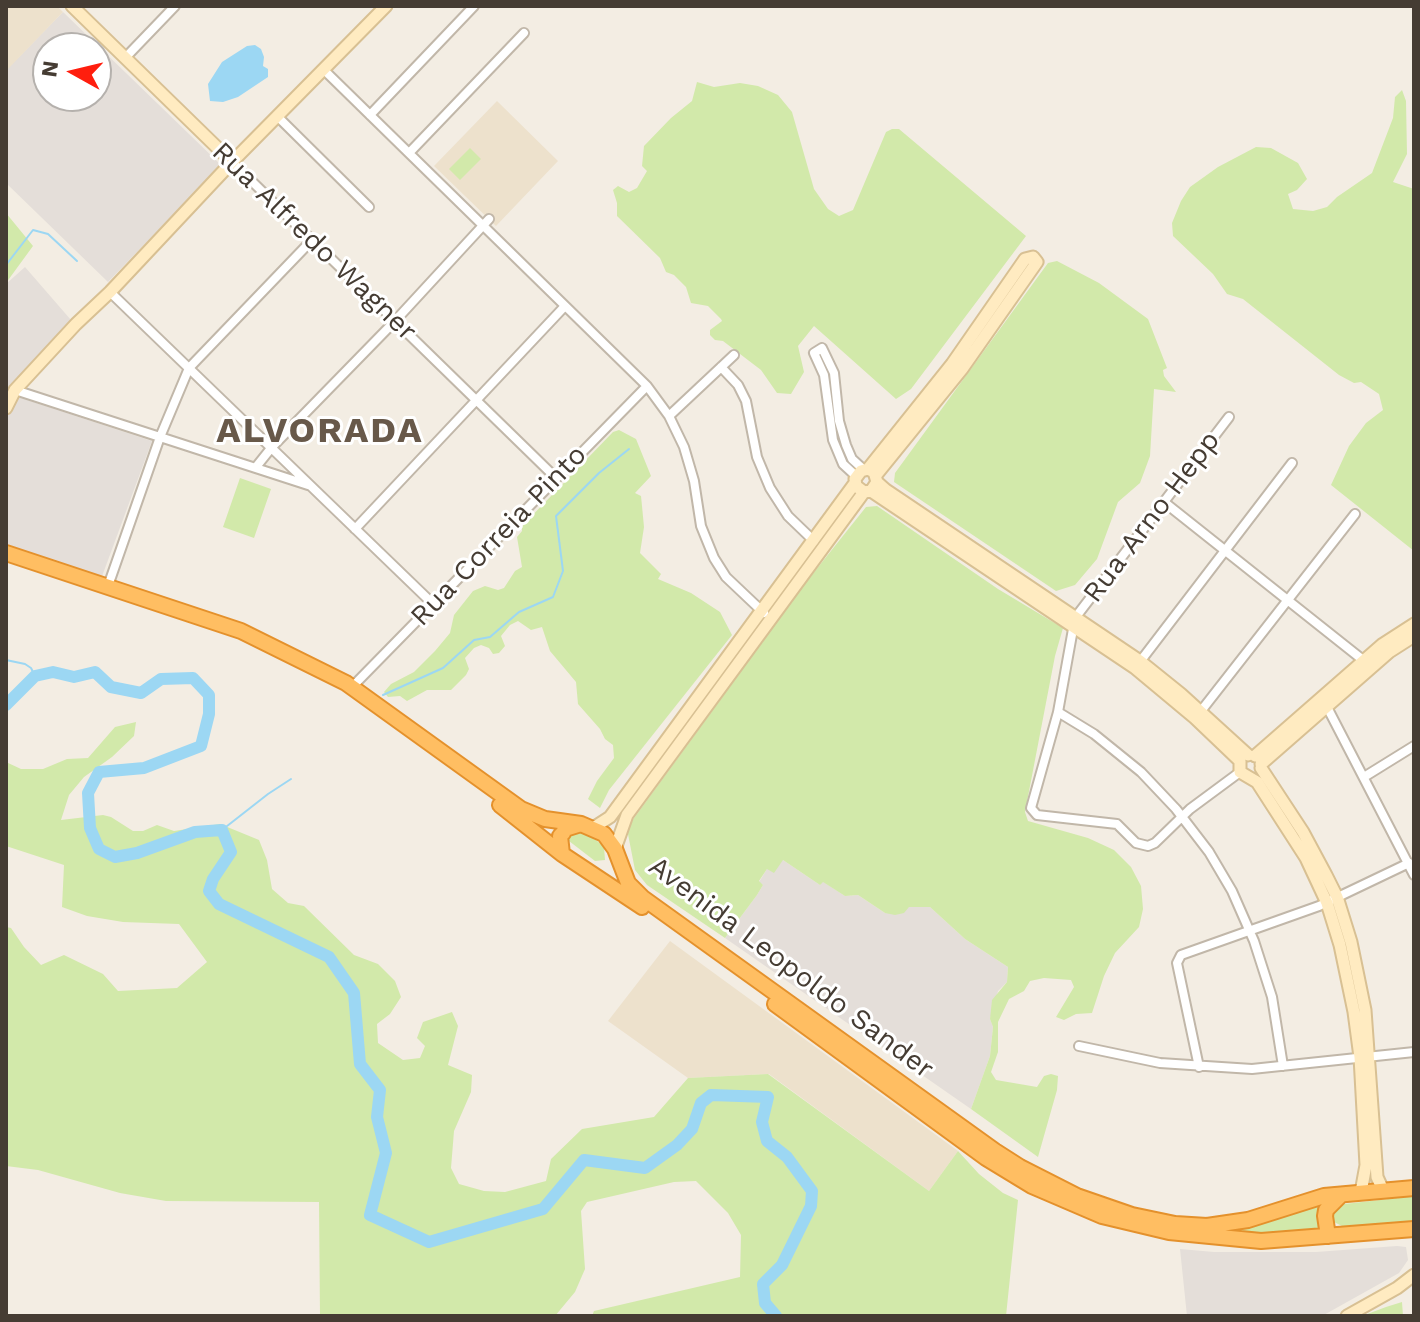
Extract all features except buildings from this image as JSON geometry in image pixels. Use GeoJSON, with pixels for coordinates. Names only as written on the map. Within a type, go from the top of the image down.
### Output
{"type":"FeatureCollection","features":[{"type":"Feature","properties":{"kind":"highway"},"geometry":{"type":"LineString","coordinates":[[6,553],[241,631],[352,687],[521,809],[545,819],[587,826]]}},
{"type":"Feature","properties":{"kind":"highway","name":"Avenida Leopoldo Sander"},"geometry":{"type":"LineString","coordinates":[[6,561],[215,629],[269,652],[374,711],[562,854],[732,972],[986,1158],[1032,1186],[1102,1216],[1145,1228],[1261,1241],[1410,1232]]}},
{"type":"Feature","properties":{"kind":"highway"},"geometry":{"type":"LineString","coordinates":[[562,854],[560,836],[565,829],[587,826]]}},
{"type":"Feature","properties":{"kind":"highway","name":"Avenida Leopoldo Sander"},"geometry":{"type":"LineString","coordinates":[[587,826],[604,834],[615,849],[628,883],[643,898],[995,1151],[1077,1196],[1132,1215],[1175,1224],[1207,1226],[1248,1220],[1306,1200],[1343,1193],[1414,1188]]}},
{"type":"Feature","properties":{"kind":"highway"},"geometry":{"type":"LineString","coordinates":[[590,873],[605,870],[615,849]]}},
{"type":"Feature","properties":{"kind":"highway"},"geometry":{"type":"LineString","coordinates":[[1328,1236],[1326,1210],[1343,1193]]}},
{"type":"Feature","properties":{"kind":"street","name":"Rua Alfredo Wagner"},"geometry":{"type":"LineString","coordinates":[[72,6],[556,478]]}},
{"type":"Feature","properties":{"kind":"street"},"geometry":{"type":"LineString","coordinates":[[125,58],[175,6]]}},
{"type":"Feature","properties":{"kind":"street"},"geometry":{"type":"LineString","coordinates":[[6,408],[15,390],[76,324],[386,6]]}},
{"type":"Feature","properties":{"kind":"street"},"geometry":{"type":"LineString","coordinates":[[370,115],[474,6]]}},
{"type":"Feature","properties":{"kind":"street"},"geometry":{"type":"LineString","coordinates":[[409,153],[524,33]]}},
{"type":"Feature","properties":{"kind":"street"},"geometry":{"type":"LineString","coordinates":[[323,69],[486,223],[647,386],[669,416],[688,458],[698,515],[709,548],[726,577],[766,615]]}},
{"type":"Feature","properties":{"kind":"street"},"geometry":{"type":"LineString","coordinates":[[277,116],[369,207]]}},
{"type":"Feature","properties":{"kind":"street"},"geometry":{"type":"LineString","coordinates":[[256,467],[486,223]]}},
{"type":"Feature","properties":{"kind":"street"},"geometry":{"type":"LineString","coordinates":[[108,586],[160,437],[189,368],[312,240]]}},
{"type":"Feature","properties":{"kind":"street"},"geometry":{"type":"LineString","coordinates":[[587,826],[610,817],[766,615],[866,480],[952,364],[1025,259],[1033,257],[1037,262],[962,369],[866,480],[814,541],[766,615],[627,815],[615,849]]}},
{"type":"Feature","properties":{"kind":"street"},"geometry":{"type":"LineString","coordinates":[[110,292],[432,603]]}},
{"type":"Feature","properties":{"kind":"street"},"geometry":{"type":"LineString","coordinates":[[355,529],[565,306]]}},
{"type":"Feature","properties":{"kind":"street"},"geometry":{"type":"LineString","coordinates":[[818,351],[834,373],[843,437],[852,459],[866,480],[1201,711],[1251,763],[1303,832],[1332,900],[1365,1057],[1377,1177],[1383,1190]]}},
{"type":"Feature","properties":{"kind":"street"},"geometry":{"type":"LineString","coordinates":[[669,416],[734,355]]}},
{"type":"Feature","properties":{"kind":"street"},"geometry":{"type":"LineString","coordinates":[[721,367],[738,385],[746,401],[757,457],[770,488],[788,516],[814,541]]}},
{"type":"Feature","properties":{"kind":"street","name":"Rua Correia Pinto"},"geometry":{"type":"LineString","coordinates":[[352,687],[647,386]]}},
{"type":"Feature","properties":{"kind":"street"},"geometry":{"type":"LineString","coordinates":[[15,390],[312,486]]}},
{"type":"Feature","properties":{"kind":"street","name":"Rua Arno Hepp"},"geometry":{"type":"LineString","coordinates":[[1074,622],[1229,417]]}},
{"type":"Feature","properties":{"kind":"street"},"geometry":{"type":"LineString","coordinates":[[1138,665],[1292,463]]}},
{"type":"Feature","properties":{"kind":"street"},"geometry":{"type":"LineString","coordinates":[[1164,502],[1368,664]]}},
{"type":"Feature","properties":{"kind":"street"},"geometry":{"type":"LineString","coordinates":[[1201,711],[1355,514]]}},
{"type":"Feature","properties":{"kind":"street"},"geometry":{"type":"LineString","coordinates":[[1074,622],[1058,712],[1031,808],[1033,813],[1117,824],[1142,847],[1155,843],[1182,816],[1327,707],[1383,644],[1414,624]]}},
{"type":"Feature","properties":{"kind":"street"},"geometry":{"type":"LineString","coordinates":[[1332,900],[1294,837],[1252,778],[1245,777],[1251,763],[1368,664],[1414,636]]}},
{"type":"Feature","properties":{"kind":"street"},"geometry":{"type":"LineString","coordinates":[[1138,665],[1195,718],[1251,763]]}},
{"type":"Feature","properties":{"kind":"street"},"geometry":{"type":"LineString","coordinates":[[1327,707],[1414,875]]}},
{"type":"Feature","properties":{"kind":"street"},"geometry":{"type":"LineString","coordinates":[[1058,712],[1094,734],[1155,786],[1182,816],[1221,871],[1251,931],[1272,997],[1283,1066]]}},
{"type":"Feature","properties":{"kind":"street"},"geometry":{"type":"LineString","coordinates":[[1364,777],[1414,746]]}},
{"type":"Feature","properties":{"kind":"street"},"geometry":{"type":"LineString","coordinates":[[1199,1067],[1178,959],[1181,955],[1332,900],[1409,863]]}},
{"type":"Feature","properties":{"kind":"street"},"geometry":{"type":"LineString","coordinates":[[1079,1046],[1140,1060],[1252,1069],[1414,1052]]}},
{"type":"Feature","properties":{"kind":"street"},"geometry":{"type":"LineString","coordinates":[[1361,1192],[1366,1165],[1365,1057]]}},
{"type":"Feature","properties":{"kind":"street"},"geometry":{"type":"LineString","coordinates":[[1347,1316],[1414,1275]]}},
{"type":"Feature","properties":{"kind":"shaded area"},"geometry":{"type":"Polygon","coordinates":[[[6,6],[57,6],[63,12],[44,32],[32,32],[32,44],[8,69],[6,6]]]}},
{"type":"Feature","properties":{"kind":"shaded area"},"geometry":{"type":"Polygon","coordinates":[[[63,12],[84,32],[43,32],[63,12]]]}},
{"type":"Feature","properties":{"kind":"shaded area"},"geometry":{"type":"Polygon","coordinates":[[[32,44],[32,112],[112,112],[112,59],[221,165],[108,282],[6,183],[6,67],[32,44]]]}},
{"type":"Feature","properties":{"kind":"shaded area"},"geometry":{"type":"Polygon","coordinates":[[[497,101],[558,161],[496,226],[434,166],[497,101]]]}},
{"type":"Feature","properties":{"kind":"shaded area"},"geometry":{"type":"Polygon","coordinates":[[[25,267],[71,320],[12,385],[18,397],[152,441],[101,579],[6,545],[6,284],[25,267]]]}},
{"type":"Feature","properties":{"kind":"shaded area"},"geometry":{"type":"Polygon","coordinates":[[[783,860],[820,885],[822,881],[845,896],[858,895],[885,913],[909,907],[930,907],[965,939],[1008,967],[1007,982],[998,991],[990,1019],[993,1027],[990,1056],[971,1109],[725,938],[757,895],[763,885],[759,882],[767,869],[783,860]]]}},
{"type":"Feature","properties":{"kind":"shaded area"},"geometry":{"type":"Polygon","coordinates":[[[670,941],[958,1151],[929,1191],[769,1074],[688,1078],[608,1021],[670,941]]]}},
{"type":"Feature","properties":{"kind":"shaded area"},"geometry":{"type":"Polygon","coordinates":[[[1406,1247],[1408,1260],[1399,1273],[1322,1316],[1187,1316],[1180,1249],[1316,1252],[1406,1247]]]}},
{"type":"Feature","properties":{"kind":"green space"},"geometry":{"type":"Polygon","coordinates":[[[697,82],[714,87],[740,83],[758,86],[778,95],[792,112],[814,189],[828,209],[839,216],[853,210],[886,132],[899,129],[1026,236],[911,389],[896,399],[814,326],[798,346],[804,372],[791,394],[777,393],[761,370],[723,341],[715,340],[710,335],[710,330],[721,319],[708,306],[691,303],[686,287],[666,272],[660,258],[617,216],[613,190],[618,186],[629,192],[637,188],[647,171],[642,166],[644,146],[692,101],[697,82]]]}},
{"type":"Feature","properties":{"kind":"green space"},"geometry":{"type":"Polygon","coordinates":[[[1402,90],[1406,101],[1407,154],[1393,182],[1414,189],[1414,551],[1331,485],[1349,446],[1366,423],[1383,410],[1379,394],[1361,382],[1354,383],[1339,375],[1243,299],[1227,294],[1213,274],[1173,236],[1172,223],[1190,187],[1218,167],[1256,147],[1271,148],[1298,163],[1307,179],[1297,190],[1288,194],[1293,209],[1313,211],[1327,207],[1372,173],[1393,118],[1395,97],[1402,90]]]}},
{"type":"Feature","properties":{"kind":"green space"},"geometry":{"type":"Polygon","coordinates":[[[470,148],[481,159],[460,180],[449,169],[470,148]]]}},
{"type":"Feature","properties":{"kind":"green space"},"geometry":{"type":"Polygon","coordinates":[[[6,213],[33,246],[6,283],[6,213]]]}},
{"type":"Feature","properties":{"kind":"green space"},"geometry":{"type":"Polygon","coordinates":[[[1057,261],[1099,283],[1148,319],[1167,368],[1163,370],[1164,376],[1176,392],[1154,389],[1150,456],[1140,483],[1118,502],[1097,559],[1075,585],[1056,591],[894,482],[895,473],[1048,263],[1057,261]]]}},
{"type":"Feature","properties":{"kind":"green space"},"geometry":{"type":"Polygon","coordinates":[[[619,430],[636,439],[651,476],[635,493],[641,496],[644,527],[640,553],[661,574],[658,579],[691,593],[720,612],[732,635],[609,790],[600,808],[588,799],[614,758],[613,745],[578,704],[576,682],[550,651],[542,627],[531,630],[518,621],[501,636],[505,646],[499,653],[493,654],[481,645],[474,648],[465,658],[469,669],[466,675],[451,690],[427,690],[407,701],[400,696],[388,697],[384,692],[391,684],[414,672],[435,651],[450,633],[454,615],[473,591],[485,586],[498,590],[504,588],[515,571],[522,567],[517,537],[522,526],[613,432],[619,430]]]}},
{"type":"Feature","properties":{"kind":"green space"},"geometry":{"type":"Polygon","coordinates":[[[240,478],[271,489],[254,538],[223,527],[240,478]]]}},
{"type":"Feature","properties":{"kind":"green space"},"geometry":{"type":"Polygon","coordinates":[[[877,506],[998,589],[1063,628],[1025,812],[1028,821],[1088,838],[1114,850],[1131,867],[1141,886],[1143,909],[1139,927],[1115,953],[1092,1013],[1076,1014],[1064,1020],[1056,1017],[1074,987],[1071,980],[1044,978],[1030,981],[1024,991],[1009,999],[998,1022],[998,1052],[991,1072],[996,1080],[1037,1087],[1044,1076],[1058,1076],[1038,1157],[971,1109],[990,1056],[992,1000],[1007,982],[1008,967],[965,939],[930,907],[909,907],[904,913],[895,915],[885,913],[858,895],[845,896],[823,882],[820,885],[783,860],[774,873],[767,869],[759,881],[763,885],[757,895],[725,938],[647,885],[635,870],[627,829],[634,818],[807,581],[866,507],[877,506]]]}},
{"type":"Feature","properties":{"kind":"green space"},"geometry":{"type":"Polygon","coordinates":[[[136,722],[134,736],[84,777],[69,795],[61,820],[103,815],[133,831],[143,831],[157,825],[174,831],[220,824],[259,840],[267,860],[272,889],[288,903],[304,906],[354,955],[378,964],[395,981],[401,997],[390,1014],[377,1024],[378,1043],[403,1060],[420,1058],[425,1046],[417,1038],[423,1022],[452,1012],[458,1026],[448,1065],[472,1075],[471,1092],[454,1131],[451,1168],[459,1184],[484,1191],[505,1192],[546,1181],[551,1159],[582,1129],[654,1117],[688,1078],[768,1074],[929,1191],[958,1151],[979,1174],[1003,1193],[1018,1200],[1006,1316],[592,1316],[594,1311],[740,1277],[741,1235],[728,1213],[696,1181],[674,1182],[587,1202],[581,1211],[585,1269],[575,1292],[555,1316],[320,1316],[319,1202],[166,1201],[120,1193],[38,1170],[6,1166],[6,927],[11,928],[41,965],[64,955],[103,974],[118,991],[177,988],[207,962],[179,924],[123,922],[87,916],[62,907],[64,865],[6,846],[6,762],[21,769],[43,769],[67,759],[88,758],[115,727],[136,722]]]}},
{"type":"Feature","properties":{"kind":"green space"},"geometry":{"type":"Polygon","coordinates":[[[575,830],[587,832],[604,847],[605,860],[595,861],[569,841],[567,835],[575,830]]]}},
{"type":"Feature","properties":{"kind":"green space"},"geometry":{"type":"Polygon","coordinates":[[[1414,1196],[1414,1222],[1344,1227],[1332,1221],[1331,1211],[1336,1205],[1414,1196]]]}},
{"type":"Feature","properties":{"kind":"green space"},"geometry":{"type":"Polygon","coordinates":[[[1322,1202],[1319,1216],[1322,1230],[1241,1233],[1207,1230],[1263,1223],[1322,1202]]]}},
{"type":"Feature","properties":{"kind":"green space"},"geometry":{"type":"Polygon","coordinates":[[[1402,1302],[1403,1316],[1362,1316],[1386,1307],[1402,1302]]]}},
{"type":"Feature","properties":{"kind":"water"},"geometry":{"type":"Polygon","coordinates":[[[255,45],[261,49],[268,77],[238,97],[223,102],[210,101],[208,84],[222,62],[247,46],[255,45]]]}},
{"type":"Feature","properties":{"kind":"waterway"},"geometry":{"type":"LineString","coordinates":[[6,265],[33,230],[48,234],[77,261]]}},
{"type":"Feature","properties":{"kind":"waterway"},"geometry":{"type":"LineString","coordinates":[[383,695],[443,668],[474,640],[490,637],[519,612],[553,597],[563,571],[556,516],[599,473],[629,449]]}},
{"type":"Feature","properties":{"kind":"waterway"},"geometry":{"type":"LineString","coordinates":[[6,660],[25,664],[35,676]]}},
{"type":"Feature","properties":{"kind":"waterway"},"geometry":{"type":"LineString","coordinates":[[6,705],[35,676],[53,672],[74,677],[95,672],[111,687],[141,693],[161,679],[193,678],[209,695],[209,714],[201,746],[144,768],[99,772],[88,793],[90,828],[99,849],[115,857],[137,853],[195,832],[222,830],[231,852],[213,879],[209,891],[219,904],[329,957],[354,993],[360,1064],[380,1090],[377,1117],[386,1153],[370,1215],[429,1242],[543,1209],[584,1160],[645,1168],[677,1145],[692,1129],[701,1103],[711,1095],[768,1097],[762,1122],[767,1141],[787,1157],[812,1191],[811,1206],[782,1265],[763,1284],[765,1303],[776,1316]]}},
{"type":"Feature","properties":{"kind":"waterway"},"geometry":{"type":"LineString","coordinates":[[222,830],[291,779]]}},
{"type":"Feature","properties":{"kind":"district","name":"ALVORADA"},"geometry":{"type":"Point","coordinates":[320,431]}}]}
